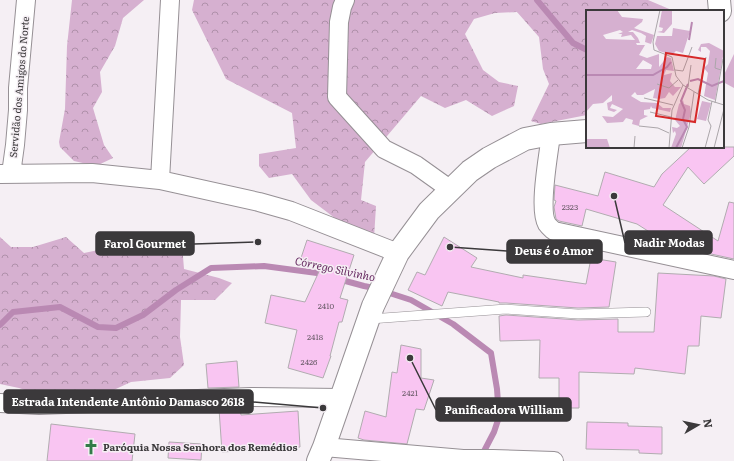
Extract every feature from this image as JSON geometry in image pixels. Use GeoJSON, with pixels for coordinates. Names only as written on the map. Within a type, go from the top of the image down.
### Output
{"type":"FeatureCollection","features":[{"type":"Feature","properties":{"kind":"main road"},"geometry":{"type":"LineString","coordinates":[[719,0],[720,10]]}},
{"type":"Feature","properties":{"kind":"main road"},"geometry":{"type":"LineString","coordinates":[[321,454],[370,313],[384,281],[398,253],[429,211],[470,171],[489,158],[524,139],[551,134],[586,131]]}},
{"type":"Feature","properties":{"kind":"street","name":"Servidão dos Amigos do Norte"},"geometry":{"type":"LineString","coordinates":[[6,174],[15,145],[18,88],[26,0]]}},
{"type":"Feature","properties":{"kind":"street"},"geometry":{"type":"LineString","coordinates":[[160,180],[170,0]]}},
{"type":"Feature","properties":{"kind":"street"},"geometry":{"type":"LineString","coordinates":[[345,0],[339,22],[337,97],[384,149],[416,165],[451,190]]}},
{"type":"Feature","properties":{"kind":"street"},"geometry":{"type":"LineString","coordinates":[[551,134],[543,198],[543,211],[547,224],[554,231],[734,270]]}},
{"type":"Feature","properties":{"kind":"street"},"geometry":{"type":"LineString","coordinates":[[6,174],[92,173],[160,180],[259,202],[291,211],[398,253]]}},
{"type":"Feature","properties":{"kind":"street"},"geometry":{"type":"LineString","coordinates":[[0,403],[39,405],[252,397],[341,398]]}},
{"type":"Feature","properties":{"kind":"street"},"geometry":{"type":"LineString","coordinates":[[321,454],[554,461]]}},
{"type":"Feature","properties":{"kind":"lane"},"geometry":{"type":"LineString","coordinates":[[370,313],[405,316],[506,309],[578,314],[646,312]]}},
{"type":"Feature","properties":{"kind":"green space"},"geometry":{"type":"Polygon","coordinates":[[[72,0],[144,0],[123,18],[115,46],[100,72],[102,92],[93,108],[104,145],[113,158],[96,166],[74,161],[60,147],[59,142],[65,109],[67,46],[72,0]]]}},
{"type":"Feature","properties":{"kind":"green space"},"geometry":{"type":"Polygon","coordinates":[[[194,0],[648,0],[672,10],[586,10],[586,115],[541,124],[531,121],[549,84],[543,69],[539,37],[517,12],[495,13],[474,19],[465,34],[483,70],[499,82],[518,86],[514,106],[492,116],[466,100],[445,108],[421,96],[365,162],[361,200],[376,206],[374,238],[348,228],[311,200],[292,174],[269,178],[259,166],[259,154],[296,148],[292,113],[226,79],[192,10],[194,0]]]}},
{"type":"Feature","properties":{"kind":"green space"},"geometry":{"type":"Polygon","coordinates":[[[734,54],[734,88],[724,83],[724,75],[734,54]]]}},
{"type":"Feature","properties":{"kind":"green space"},"geometry":{"type":"Polygon","coordinates":[[[0,237],[11,247],[33,247],[66,237],[84,253],[113,247],[158,250],[182,244],[184,269],[232,283],[215,300],[181,300],[180,337],[184,365],[170,378],[131,382],[92,400],[49,398],[19,388],[0,384],[0,237]]]}},
{"type":"Feature","properties":{"kind":"building"},"geometry":{"type":"Polygon","coordinates":[[[734,147],[734,156],[704,184],[688,167],[663,205],[718,241],[729,202],[734,203],[734,259],[670,245],[637,224],[586,209],[582,226],[556,219],[554,207],[556,201],[554,200],[555,185],[598,196],[605,172],[654,187],[662,174],[690,148],[734,147]]]}},
{"type":"Feature","properties":{"kind":"building"},"geometry":{"type":"Polygon","coordinates":[[[444,237],[477,258],[471,267],[523,278],[523,275],[586,284],[591,258],[616,262],[609,307],[578,308],[499,303],[448,292],[442,306],[408,290],[417,272],[425,275],[444,237]]]}},
{"type":"Feature","properties":{"kind":"building"},"geometry":{"type":"Polygon","coordinates":[[[307,240],[354,255],[340,298],[348,300],[342,322],[339,322],[331,356],[323,378],[288,368],[297,330],[265,323],[271,295],[305,302],[322,265],[301,258],[307,240]]]}},
{"type":"Feature","properties":{"kind":"building"},"geometry":{"type":"Polygon","coordinates":[[[658,273],[714,276],[726,279],[721,318],[701,316],[699,346],[688,346],[685,374],[635,368],[634,374],[579,372],[579,408],[559,408],[559,378],[539,378],[540,340],[500,341],[499,316],[506,315],[578,320],[618,319],[618,332],[654,332],[658,273]]]}},
{"type":"Feature","properties":{"kind":"building"},"geometry":{"type":"Polygon","coordinates":[[[401,345],[421,349],[421,378],[434,380],[424,410],[416,409],[407,444],[364,440],[358,438],[365,411],[386,417],[392,372],[397,373],[401,345]]]}},
{"type":"Feature","properties":{"kind":"building"},"geometry":{"type":"Polygon","coordinates":[[[237,361],[239,387],[208,388],[206,364],[237,361]]]}},
{"type":"Feature","properties":{"kind":"building"},"geometry":{"type":"Polygon","coordinates":[[[240,408],[241,415],[298,411],[300,447],[222,452],[219,409],[240,408]]]}},
{"type":"Feature","properties":{"kind":"building"},"geometry":{"type":"Polygon","coordinates":[[[587,422],[628,423],[628,426],[662,427],[662,454],[639,453],[639,450],[586,449],[587,422]]]}},
{"type":"Feature","properties":{"kind":"building","name":"Paróquia Nossa Senhora dos Remédios"},"geometry":{"type":"Polygon","coordinates":[[[51,424],[135,434],[132,461],[47,461],[51,424]]]}},
{"type":"Feature","properties":{"kind":"building"},"geometry":{"type":"Polygon","coordinates":[[[169,442],[202,444],[201,460],[168,458],[169,442]]]}},
{"type":"Feature","properties":{"kind":"waterway"},"geometry":{"type":"LineString","coordinates":[[537,0],[573,43],[586,50]]}},
{"type":"Feature","properties":{"kind":"waterway","name":"Córrego Silvinho"},"geometry":{"type":"LineString","coordinates":[[0,325],[13,312],[60,307],[98,327],[116,328],[143,315],[176,290],[211,268],[264,266],[317,273],[325,276]]}},
{"type":"Feature","properties":{"kind":"waterway","name":"Córrego Silvinho"},"geometry":{"type":"LineString","coordinates":[[338,279],[374,288],[411,300],[453,324],[491,353],[497,389],[499,417],[494,432],[481,457]]}},
{"type":"Feature","properties":{"kind":"place","name":"Nadir Modas"},"geometry":{"type":"Point","coordinates":[614,196]}},
{"type":"Feature","properties":{"kind":"place","name":"Farol Gourmet"},"geometry":{"type":"Point","coordinates":[258,242]}},
{"type":"Feature","properties":{"kind":"place","name":"Deus é o Amor"},"geometry":{"type":"Point","coordinates":[450,247]}},
{"type":"Feature","properties":{"kind":"place","name":"Panificadora William"},"geometry":{"type":"Point","coordinates":[410,358]}},
{"type":"Feature","properties":{"kind":"place","name":"Estrada Intendente Antônio Damasco 2618"},"geometry":{"type":"Point","coordinates":[323,408]}},
{"type":"Feature","properties":{"kind":"place","name":"Paróquia Nossa Senhora dos Remédios"},"geometry":{"type":"Point","coordinates":[91,447]}}]}
